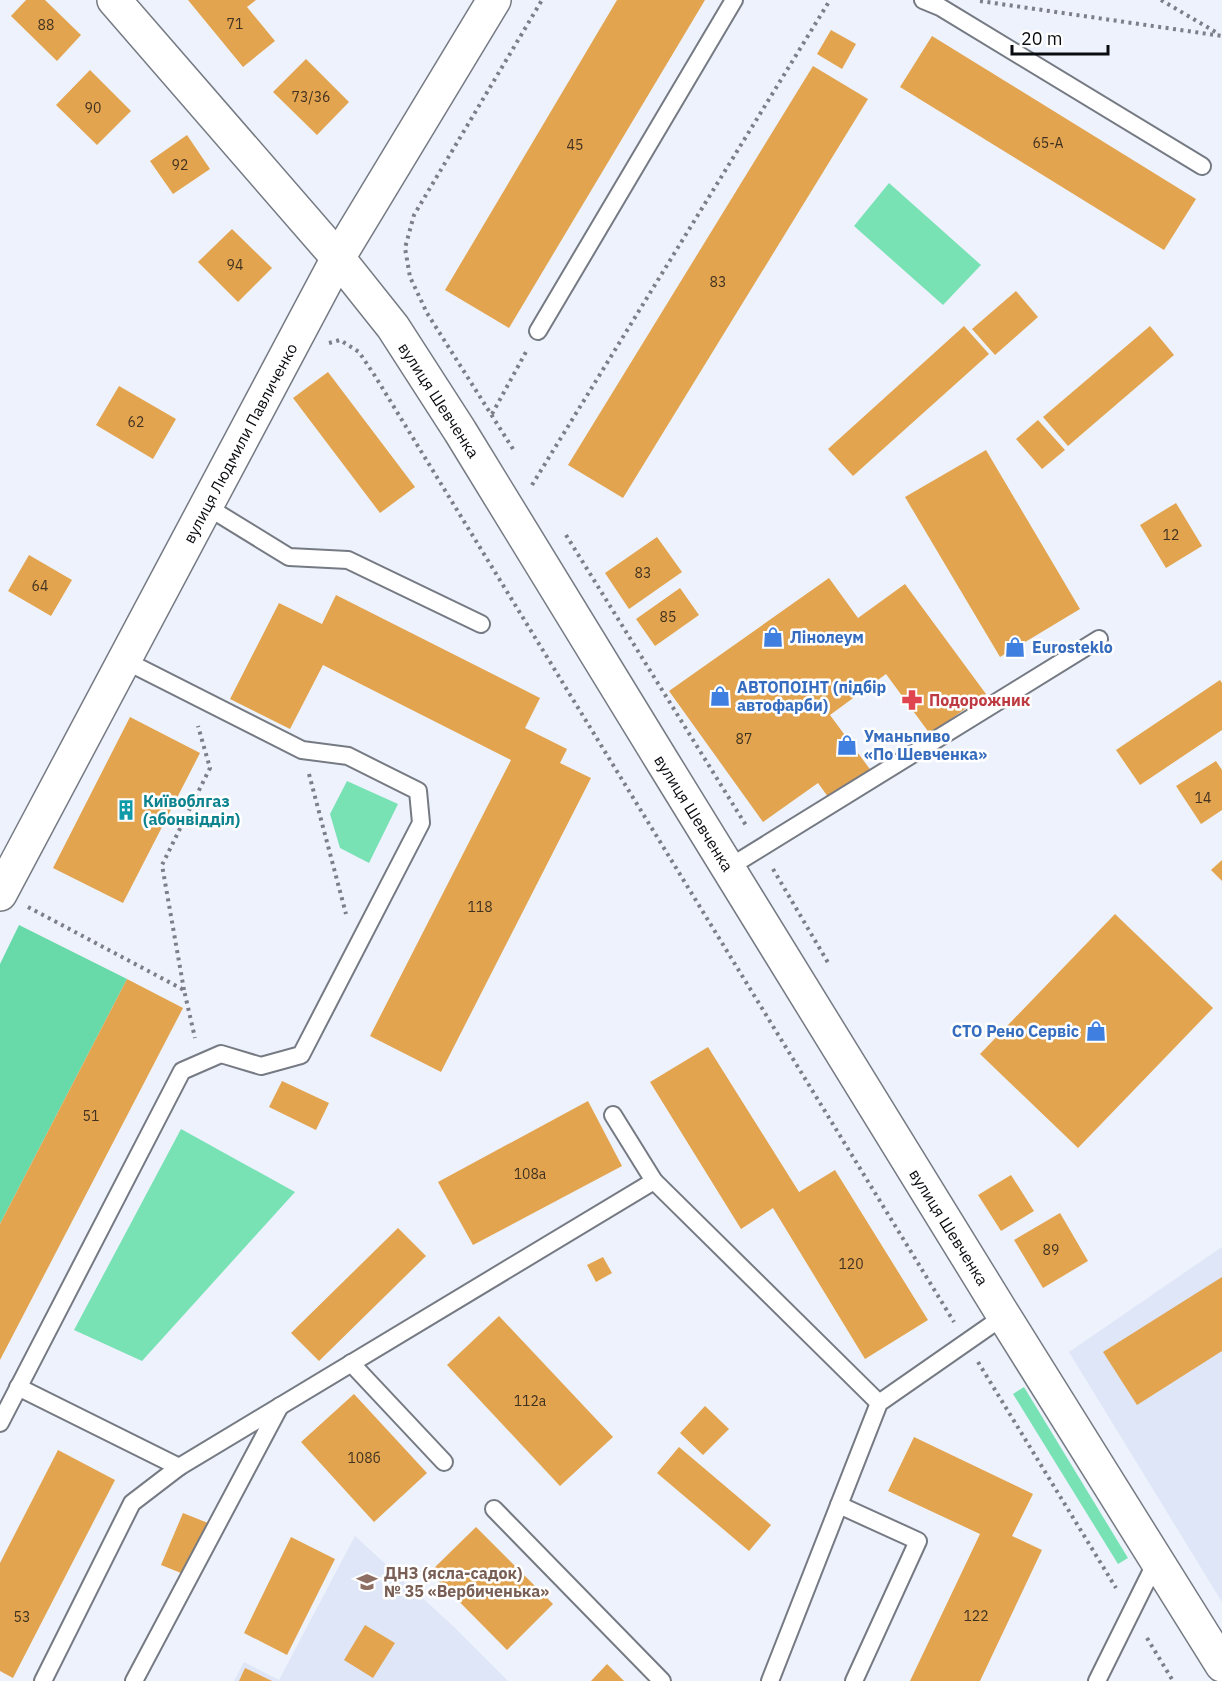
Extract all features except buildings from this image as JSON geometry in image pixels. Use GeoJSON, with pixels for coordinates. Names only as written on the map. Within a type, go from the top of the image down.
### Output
{"type":"FeatureCollection","features":[{"type":"Feature","properties":{"kind":"street","name":"вулиця Шевченка"},"geometry":{"type":"LineString","coordinates":[[114,0],[338,258],[393,327],[1222,1665]]}},
{"type":"Feature","properties":{"kind":"street","name":"вулиця Людмили Павличенко"},"geometry":{"type":"LineString","coordinates":[[0,893],[338,258],[494,0]]}},
{"type":"Feature","properties":{"kind":"lane"},"geometry":{"type":"LineString","coordinates":[[538,331],[734,0]]}},
{"type":"Feature","properties":{"kind":"lane"},"geometry":{"type":"LineString","coordinates":[[923,0],[940,7],[1202,166]]}},
{"type":"Feature","properties":{"kind":"lane"},"geometry":{"type":"LineString","coordinates":[[206,506],[289,557],[348,560],[481,624]]}},
{"type":"Feature","properties":{"kind":"lane"},"geometry":{"type":"LineString","coordinates":[[728,868],[1099,639]]}},
{"type":"Feature","properties":{"kind":"lane"},"geometry":{"type":"LineString","coordinates":[[0,1423],[182,1071],[221,1054],[261,1066],[301,1054],[421,823],[418,791],[348,756],[302,750],[124,660]]}},
{"type":"Feature","properties":{"kind":"lane"},"geometry":{"type":"LineString","coordinates":[[613,1115],[654,1181],[879,1403]]}},
{"type":"Feature","properties":{"kind":"lane"},"geometry":{"type":"LineString","coordinates":[[43,1681],[132,1503],[179,1467],[654,1181]]}},
{"type":"Feature","properties":{"kind":"lane"},"geometry":{"type":"LineString","coordinates":[[770,1681],[879,1403],[1004,1316]]}},
{"type":"Feature","properties":{"kind":"lane"},"geometry":{"type":"LineString","coordinates":[[351,1364],[444,1462]]}},
{"type":"Feature","properties":{"kind":"lane"},"geometry":{"type":"LineString","coordinates":[[18,1387],[179,1467]]}},
{"type":"Feature","properties":{"kind":"lane"},"geometry":{"type":"LineString","coordinates":[[134,1681],[281,1406]]}},
{"type":"Feature","properties":{"kind":"lane"},"geometry":{"type":"LineString","coordinates":[[839,1505],[918,1541],[854,1681]]}},
{"type":"Feature","properties":{"kind":"lane"},"geometry":{"type":"LineString","coordinates":[[494,1509],[662,1681]]}},
{"type":"Feature","properties":{"kind":"lane"},"geometry":{"type":"LineString","coordinates":[[1098,1681],[1157,1560]]}},
{"type":"Feature","properties":{"kind":"path"},"geometry":{"type":"LineString","coordinates":[[515,453],[427,313],[410,277],[405,248],[414,215],[542,0]]}},
{"type":"Feature","properties":{"kind":"path"},"geometry":{"type":"LineString","coordinates":[[512,517],[830,0]]}},
{"type":"Feature","properties":{"kind":"path"},"geometry":{"type":"LineString","coordinates":[[976,0],[1222,36]]}},
{"type":"Feature","properties":{"kind":"path"},"geometry":{"type":"LineString","coordinates":[[1161,0],[1222,36]]}},
{"type":"Feature","properties":{"kind":"path"},"geometry":{"type":"LineString","coordinates":[[471,450],[538,331]]}},
{"type":"Feature","properties":{"kind":"path"},"geometry":{"type":"LineString","coordinates":[[375,376],[1173,1681]]}},
{"type":"Feature","properties":{"kind":"path"},"geometry":{"type":"LineString","coordinates":[[527,473],[540,493]]}},
{"type":"Feature","properties":{"kind":"path"},"geometry":{"type":"LineString","coordinates":[[565,534],[760,848],[833,971]]}},
{"type":"Feature","properties":{"kind":"path"},"geometry":{"type":"LineString","coordinates":[[190,694],[210,768],[162,865],[184,990],[201,1062]]}},
{"type":"Feature","properties":{"kind":"path"},"geometry":{"type":"LineString","coordinates":[[302,750],[356,949]]}},
{"type":"Feature","properties":{"kind":"path"},"geometry":{"type":"LineString","coordinates":[[0,893],[184,990]]}},
{"type":"Feature","properties":{"kind":"shaded area"},"geometry":{"type":"Polygon","coordinates":[[[1222,1247],[1222,1602],[1069,1352],[1222,1247]]]}},
{"type":"Feature","properties":{"kind":"shaded area","name":"ДНЗ (ясла-садок) № 35 «Вербиченька»"},"geometry":{"type":"Polygon","coordinates":[[[355,1536],[454,1627],[508,1681],[234,1681],[244,1662],[279,1680],[355,1536]]]}},
{"type":"Feature","properties":{"kind":"green space"},"geometry":{"type":"Polygon","coordinates":[[[889,183],[981,265],[943,305],[854,226],[889,183]]]}},
{"type":"Feature","properties":{"kind":"green space"},"geometry":{"type":"Polygon","coordinates":[[[347,781],[398,804],[369,863],[340,848],[330,814],[347,781]]]}},
{"type":"Feature","properties":{"kind":"green space"},"geometry":{"type":"Polygon","coordinates":[[[19,925],[127,979],[0,1224],[0,964],[19,925]]]}},
{"type":"Feature","properties":{"kind":"green space"},"geometry":{"type":"Polygon","coordinates":[[[181,1129],[295,1192],[142,1361],[74,1330],[181,1129]]]}},
{"type":"Feature","properties":{"kind":"green space"},"geometry":{"type":"Polygon","coordinates":[[[1024,1387],[1128,1558],[1118,1564],[1013,1394],[1024,1387]]]}},
{"type":"Feature","properties":{"kind":"place","name":"Лінолеум"},"geometry":{"type":"Point","coordinates":[773,637]}},
{"type":"Feature","properties":{"kind":"place","name":"Eurosteklo"},"geometry":{"type":"Point","coordinates":[1015,647]}},
{"type":"Feature","properties":{"kind":"place","name":"АВТОПОІНТ (підбір автофарби)"},"geometry":{"type":"Point","coordinates":[720,696]}},
{"type":"Feature","properties":{"kind":"place","name":"Подорожник"},"geometry":{"type":"Point","coordinates":[912,700]}},
{"type":"Feature","properties":{"kind":"place","name":"Уманьпиво «По Шевченка»"},"geometry":{"type":"Point","coordinates":[847,745]}},
{"type":"Feature","properties":{"kind":"place","name":"Київоблгаз (абонвідділ)"},"geometry":{"type":"Point","coordinates":[126,810]}},
{"type":"Feature","properties":{"kind":"place","name":"СТО Рено Сервіс"},"geometry":{"type":"Point","coordinates":[1096,1031]}},
{"type":"Feature","properties":{"kind":"place","name":"ДНЗ (ясла-садок) № 35 «Вербиченька»"},"geometry":{"type":"Point","coordinates":[367,1582]}}]}
